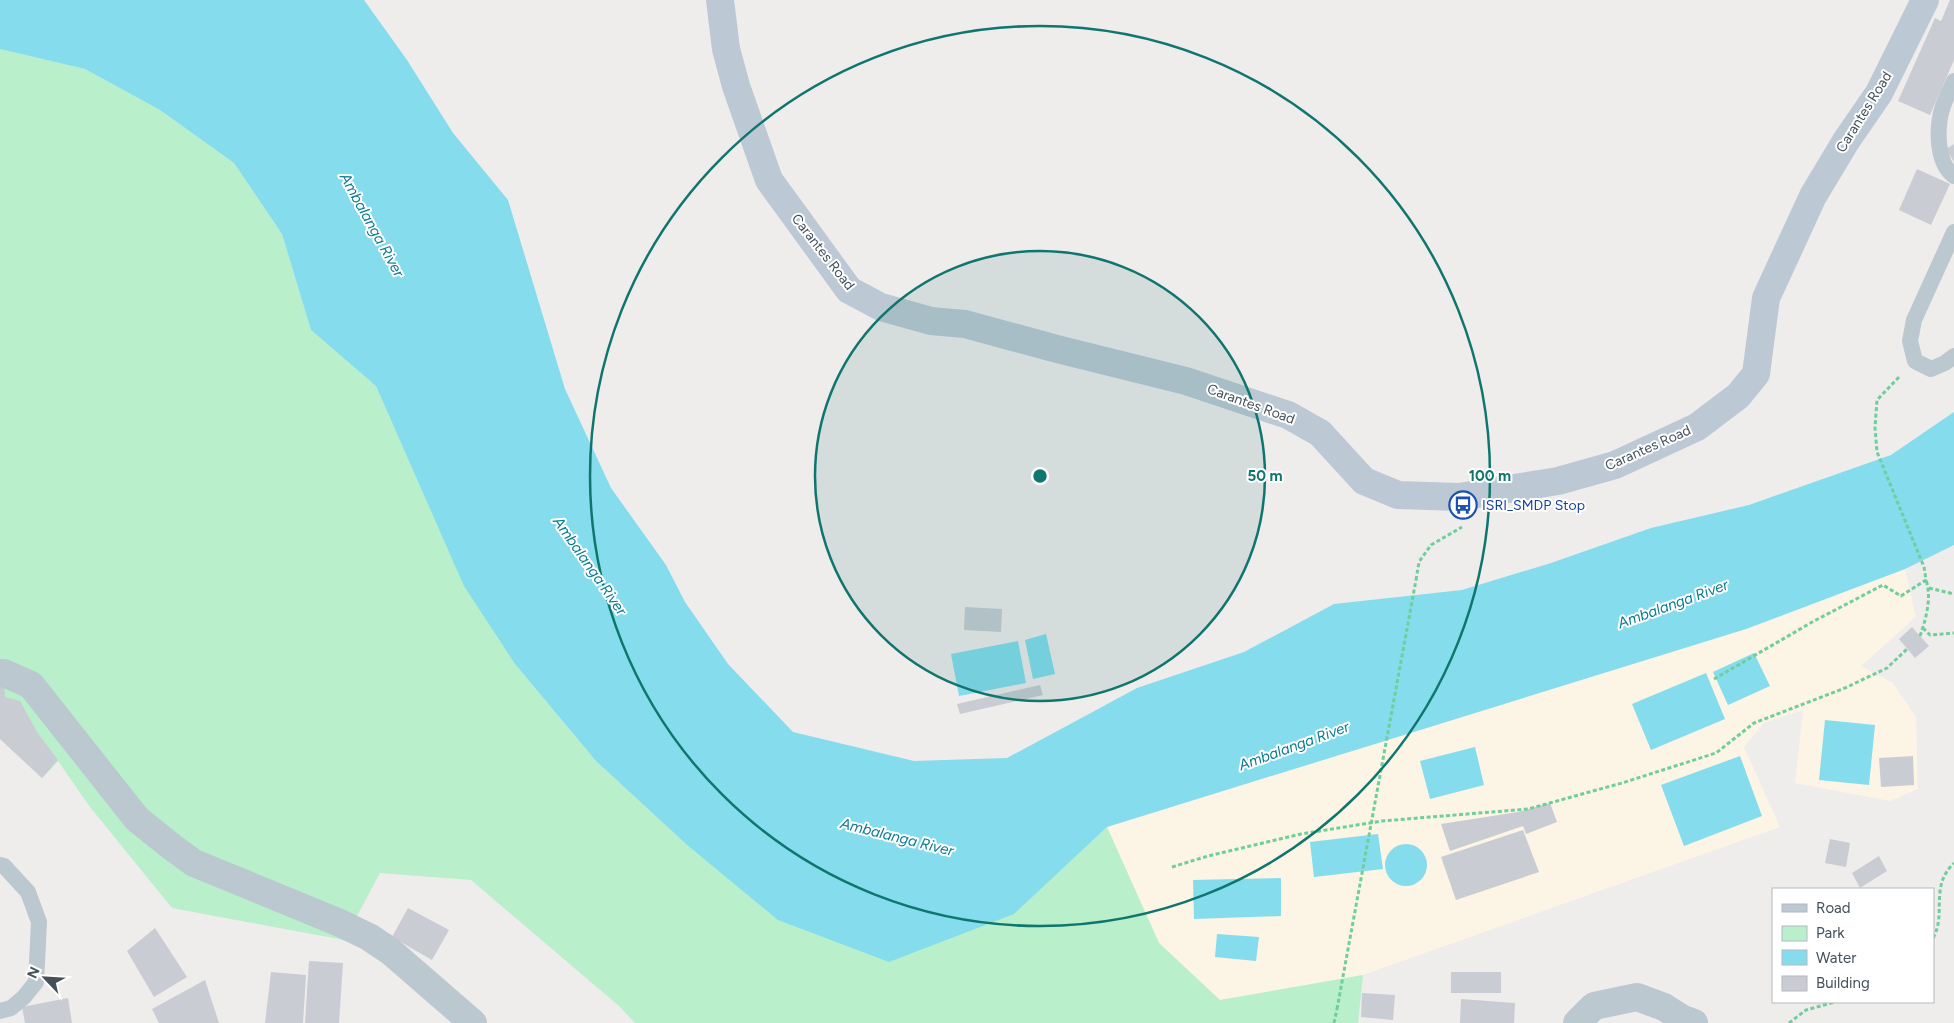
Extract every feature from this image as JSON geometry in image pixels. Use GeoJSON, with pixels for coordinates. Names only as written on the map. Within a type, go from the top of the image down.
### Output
{"type":"FeatureCollection","features":[{"type":"Feature","properties":{"kind":"main road","name":"Carantes Road"},"geometry":{"type":"LineString","coordinates":[[720,0],[726,49],[733,77],[769,180],[849,290],[881,307],[931,322],[965,324],[1057,350],[1186,381],[1288,415],[1320,433],[1364,481],[1398,495],[1459,497],[1558,481],[1615,465],[1697,427],[1738,396],[1756,374],[1766,298],[1812,196],[1879,93],[1925,0]]}},
{"type":"Feature","properties":{"kind":"street"},"geometry":{"type":"LineString","coordinates":[[0,673],[31,685],[137,819],[172,848],[194,863],[340,923],[369,937],[390,951],[473,1023]]}},
{"type":"Feature","properties":{"kind":"street"},"geometry":{"type":"LineString","coordinates":[[1577,1023],[1594,1006],[1637,997],[1664,1007],[1683,1019],[1694,1023]]}},
{"type":"Feature","properties":{"kind":"lane"},"geometry":{"type":"LineString","coordinates":[[1954,81],[1942,108],[1938,145],[1946,170],[1954,176]]}},
{"type":"Feature","properties":{"kind":"lane"},"geometry":{"type":"LineString","coordinates":[[1954,232],[1914,320],[1910,342],[1915,361],[1931,369],[1945,363],[1954,356]]}},
{"type":"Feature","properties":{"kind":"lane"},"geometry":{"type":"LineString","coordinates":[[0,865],[4,866],[28,892],[39,922],[36,982],[12,1008],[0,1011]]}},
{"type":"Feature","properties":{"kind":"path"},"geometry":{"type":"LineString","coordinates":[[1915,361],[1877,400],[1875,428],[1877,452],[1924,567],[1929,588],[1920,636]]}},
{"type":"Feature","properties":{"kind":"path"},"geometry":{"type":"LineString","coordinates":[[1334,1023],[1419,562],[1431,545],[1463,526]]}},
{"type":"Feature","properties":{"kind":"path"},"geometry":{"type":"LineString","coordinates":[[1714,679],[1883,585],[1901,596],[1926,580]]}},
{"type":"Feature","properties":{"kind":"path"},"geometry":{"type":"LineString","coordinates":[[1929,588],[1954,594]]}},
{"type":"Feature","properties":{"kind":"path"},"geometry":{"type":"LineString","coordinates":[[1923,628],[1930,635],[1954,633]]}},
{"type":"Feature","properties":{"kind":"path"},"geometry":{"type":"LineString","coordinates":[[1172,867],[1208,856],[1301,834],[1382,821],[1528,808],[1622,782],[1716,752],[1754,723],[1845,688],[1887,668],[1907,649]]}},
{"type":"Feature","properties":{"kind":"path"},"geometry":{"type":"LineString","coordinates":[[1934,936],[1940,910],[1938,892],[1948,869],[1954,863]]}},
{"type":"Feature","properties":{"kind":"path"},"geometry":{"type":"LineString","coordinates":[[1789,1023],[1806,1010],[1831,1003]]}},
{"type":"Feature","properties":{"kind":"shaded area"},"geometry":{"type":"Polygon","coordinates":[[[1905,569],[1916,617],[1861,666],[1893,683],[1916,717],[1918,789],[1890,801],[1795,783],[1803,710],[1764,723],[1744,747],[1780,827],[1363,975],[1220,1000],[1159,943],[1107,827],[1746,629],[1905,569]]]}},
{"type":"Feature","properties":{"kind":"green space"},"geometry":{"type":"Polygon","coordinates":[[[0,49],[85,69],[160,110],[234,163],[282,234],[311,330],[376,386],[419,483],[515,664],[596,761],[686,844],[1014,914],[1107,827],[1159,943],[1220,1000],[1363,975],[1358,1023],[635,1023],[619,1006],[471,880],[380,873],[344,940],[172,908],[90,807],[58,761],[42,778],[0,739],[0,49]]]}},
{"type":"Feature","properties":{"kind":"water","name":"Ambalanga River"},"geometry":{"type":"Polygon","coordinates":[[[0,0],[364,0],[407,60],[453,133],[508,200],[565,389],[611,488],[666,565],[685,602],[728,664],[793,732],[914,761],[1007,758],[1137,688],[1244,652],[1334,604],[1462,590],[1551,563],[1651,528],[1749,505],[1891,455],[1954,412],[1954,545],[1905,569],[1746,629],[1107,827],[1014,914],[889,962],[778,920],[686,844],[596,761],[515,664],[464,586],[376,386],[311,330],[282,234],[234,163],[160,110],[85,69],[0,49],[0,0]]]}},
{"type":"Feature","properties":{"kind":"water"},"geometry":{"type":"Polygon","coordinates":[[[1046,634],[1055,674],[1033,679],[1025,640],[1046,634]]]}},
{"type":"Feature","properties":{"kind":"water"},"geometry":{"type":"Polygon","coordinates":[[[1018,641],[1026,683],[959,696],[951,654],[1018,641]]]}},
{"type":"Feature","properties":{"kind":"water"},"geometry":{"type":"Polygon","coordinates":[[[1754,653],[1770,686],[1728,705],[1713,672],[1754,653]]]}},
{"type":"Feature","properties":{"kind":"water"},"geometry":{"type":"Polygon","coordinates":[[[1706,673],[1725,719],[1651,750],[1632,704],[1706,673]]]}},
{"type":"Feature","properties":{"kind":"water"},"geometry":{"type":"Polygon","coordinates":[[[1825,720],[1875,725],[1869,785],[1819,780],[1825,720]]]}},
{"type":"Feature","properties":{"kind":"water"},"geometry":{"type":"Polygon","coordinates":[[[1475,747],[1484,785],[1430,799],[1420,761],[1475,747]]]}},
{"type":"Feature","properties":{"kind":"water"},"geometry":{"type":"Polygon","coordinates":[[[1740,756],[1762,816],[1684,846],[1661,785],[1740,756]]]}},
{"type":"Feature","properties":{"kind":"water"},"geometry":{"type":"Polygon","coordinates":[[[1378,834],[1383,869],[1314,877],[1310,842],[1378,834]]]}},
{"type":"Feature","properties":{"kind":"water"},"geometry":{"type":"Polygon","coordinates":[[[1402,844],[1410,844],[1421,850],[1427,865],[1421,880],[1410,886],[1402,886],[1391,880],[1385,869],[1385,861],[1391,850],[1402,844]]]}},
{"type":"Feature","properties":{"kind":"water"},"geometry":{"type":"Polygon","coordinates":[[[1281,878],[1281,916],[1194,919],[1193,880],[1281,878]]]}},
{"type":"Feature","properties":{"kind":"water"},"geometry":{"type":"Polygon","coordinates":[[[1217,934],[1259,937],[1256,961],[1215,957],[1217,934]]]}},
{"type":"Feature","properties":{"kind":"building"},"geometry":{"type":"Polygon","coordinates":[[[1950,0],[1954,0],[1954,60],[1930,115],[1898,101],[1935,18],[1941,21],[1950,0]]]}},
{"type":"Feature","properties":{"kind":"building"},"geometry":{"type":"Polygon","coordinates":[[[1954,144],[1954,162],[1946,149],[1954,144]]]}},
{"type":"Feature","properties":{"kind":"building"},"geometry":{"type":"Polygon","coordinates":[[[1917,169],[1950,184],[1931,225],[1899,210],[1917,169]]]}},
{"type":"Feature","properties":{"kind":"building"},"geometry":{"type":"Polygon","coordinates":[[[965,607],[1002,609],[1001,632],[964,630],[965,607]]]}},
{"type":"Feature","properties":{"kind":"building"},"geometry":{"type":"Polygon","coordinates":[[[1912,627],[1929,646],[1915,658],[1899,639],[1912,627]]]}},
{"type":"Feature","properties":{"kind":"building"},"geometry":{"type":"Polygon","coordinates":[[[4,685],[5,697],[20,701],[37,732],[58,760],[42,778],[0,739],[0,686],[4,685]]]}},
{"type":"Feature","properties":{"kind":"building"},"geometry":{"type":"Polygon","coordinates":[[[1040,685],[1043,695],[960,714],[957,704],[1040,685]]]}},
{"type":"Feature","properties":{"kind":"building"},"geometry":{"type":"Polygon","coordinates":[[[1913,756],[1914,785],[1881,787],[1879,758],[1913,756]]]}},
{"type":"Feature","properties":{"kind":"building"},"geometry":{"type":"Polygon","coordinates":[[[1550,803],[1557,822],[1526,834],[1523,826],[1450,851],[1441,824],[1518,812],[1550,803]]]}},
{"type":"Feature","properties":{"kind":"building"},"geometry":{"type":"Polygon","coordinates":[[[1523,830],[1539,872],[1456,900],[1441,857],[1523,830]]]}},
{"type":"Feature","properties":{"kind":"building"},"geometry":{"type":"Polygon","coordinates":[[[1830,839],[1850,843],[1846,867],[1825,863],[1830,839]]]}},
{"type":"Feature","properties":{"kind":"building"},"geometry":{"type":"Polygon","coordinates":[[[1879,856],[1887,871],[1860,888],[1852,873],[1879,856]]]}},
{"type":"Feature","properties":{"kind":"building"},"geometry":{"type":"Polygon","coordinates":[[[408,908],[449,930],[432,960],[392,937],[408,908]]]}},
{"type":"Feature","properties":{"kind":"building"},"geometry":{"type":"Polygon","coordinates":[[[155,928],[187,977],[154,997],[127,951],[155,928]]]}},
{"type":"Feature","properties":{"kind":"building"},"geometry":{"type":"Polygon","coordinates":[[[309,961],[343,963],[339,1023],[305,1023],[309,961]]]}},
{"type":"Feature","properties":{"kind":"building"},"geometry":{"type":"Polygon","coordinates":[[[271,972],[306,975],[303,1023],[265,1023],[271,972]]]}},
{"type":"Feature","properties":{"kind":"building"},"geometry":{"type":"Polygon","coordinates":[[[1451,972],[1501,972],[1501,993],[1451,993],[1451,972]]]}},
{"type":"Feature","properties":{"kind":"building"},"geometry":{"type":"Polygon","coordinates":[[[205,980],[219,1023],[159,1023],[152,1009],[205,980]]]}},
{"type":"Feature","properties":{"kind":"building"},"geometry":{"type":"Polygon","coordinates":[[[1362,993],[1395,995],[1393,1020],[1361,1017],[1362,993]]]}},
{"type":"Feature","properties":{"kind":"building"},"geometry":{"type":"Polygon","coordinates":[[[68,998],[72,1023],[25,1023],[22,1007],[68,998]]]}},
{"type":"Feature","properties":{"kind":"building"},"geometry":{"type":"Polygon","coordinates":[[[1461,999],[1515,1003],[1514,1023],[1460,1023],[1461,999]]]}},
{"type":"Feature","properties":{"kind":"place","name":"ISRI_SMDP Stop"},"geometry":{"type":"Point","coordinates":[1463,505]}}]}
